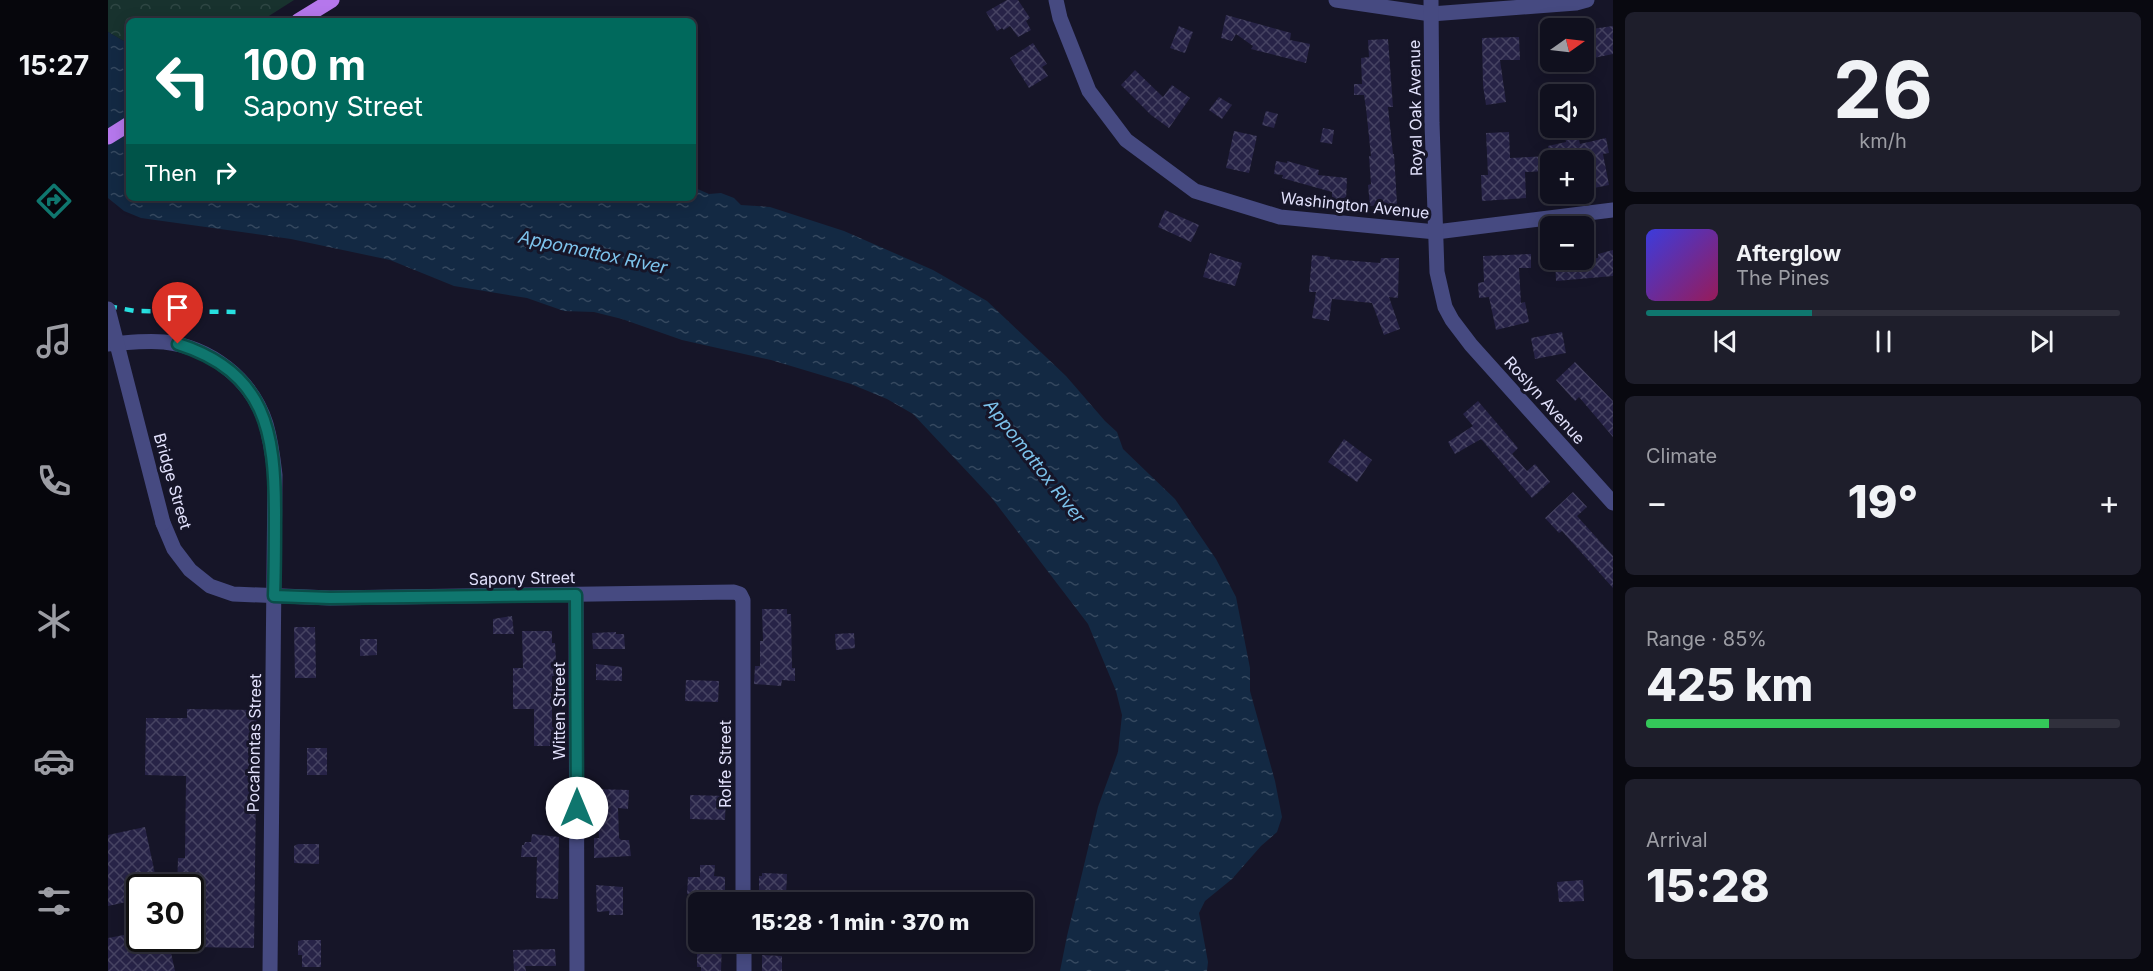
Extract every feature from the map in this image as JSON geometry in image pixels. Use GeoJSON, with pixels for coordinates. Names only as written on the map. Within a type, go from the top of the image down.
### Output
{"type":"FeatureCollection","features":[{"type":"Feature","properties":{"kind":"main road"},"geometry":{"type":"LineString","coordinates":[[303,18],[332,0]]}},
{"type":"Feature","properties":{"kind":"main road"},"geometry":{"type":"LineString","coordinates":[[108,137],[126,126]]}},
{"type":"Feature","properties":{"kind":"street","name":"Washington Avenue"},"geometry":{"type":"LineString","coordinates":[[1056,0],[1060,18],[1089,91],[1126,140],[1195,191],[1280,217],[1436,232],[1613,210]]}},
{"type":"Feature","properties":{"kind":"street"},"geometry":{"type":"LineString","coordinates":[[1336,0],[1431,7],[1576,3],[1587,0]]}},
{"type":"Feature","properties":{"kind":"street","name":"Royal Oak Avenue"},"geometry":{"type":"LineString","coordinates":[[1431,7],[1437,272],[1441,295],[1452,320]]}},
{"type":"Feature","properties":{"kind":"street","name":"Bridge Street"},"geometry":{"type":"LineString","coordinates":[[108,309],[163,523],[174,549],[190,570],[210,586],[233,594],[274,596]]}},
{"type":"Feature","properties":{"kind":"street","name":"Roslyn Avenue"},"geometry":{"type":"LineString","coordinates":[[1452,320],[1471,345],[1613,503]]}},
{"type":"Feature","properties":{"kind":"street","name":"Pocahontas Street"},"geometry":{"type":"LineString","coordinates":[[108,345],[144,342],[178,344],[197,350],[232,371],[258,404],[266,423],[275,474],[270,971]]}},
{"type":"Feature","properties":{"kind":"street","name":"Sapony Street"},"geometry":{"type":"LineString","coordinates":[[274,596],[330,598],[734,592],[740,594],[743,600],[743,625]]}},
{"type":"Feature","properties":{"kind":"street","name":"Witten Street"},"geometry":{"type":"LineString","coordinates":[[576,595],[577,971]]}},
{"type":"Feature","properties":{"kind":"street","name":"Rolfe Street"},"geometry":{"type":"LineString","coordinates":[[743,625],[743,892]]}},
{"type":"Feature","properties":{"kind":"street"},"geometry":{"type":"LineString","coordinates":[[744,952],[744,971]]}},
{"type":"Feature","properties":{"kind":"green space"},"geometry":{"type":"Polygon","coordinates":[[[108,0],[294,0],[266,18],[126,18],[126,42],[108,32],[108,0]]]}},
{"type":"Feature","properties":{"kind":"water","name":"Appomattox River"},"geometry":{"type":"Polygon","coordinates":[[[108,32],[126,42],[126,201],[696,201],[696,188],[709,194],[721,193],[734,198],[741,205],[770,207],[844,231],[933,270],[987,301],[1066,376],[1117,432],[1123,449],[1175,499],[1216,559],[1236,597],[1250,668],[1250,691],[1275,781],[1282,817],[1277,832],[1261,846],[1232,879],[1205,901],[1199,913],[1208,962],[1207,971],[1060,971],[1098,807],[1118,752],[1122,715],[1116,691],[1088,624],[991,497],[913,414],[887,399],[851,384],[771,360],[682,340],[622,319],[594,312],[564,311],[527,298],[454,286],[390,260],[291,239],[141,218],[124,211],[108,198],[108,32]]]}},
{"type":"Feature","properties":{"kind":"building"},"geometry":{"type":"Polygon","coordinates":[[[1007,0],[1018,0],[1030,18],[1026,21],[1031,30],[1018,37],[1010,26],[997,31],[986,12],[1007,0]]]}},
{"type":"Feature","properties":{"kind":"building"},"geometry":{"type":"Polygon","coordinates":[[[1226,15],[1291,33],[1290,40],[1310,44],[1306,63],[1251,49],[1253,46],[1236,34],[1232,41],[1221,38],[1226,15]]]}},
{"type":"Feature","properties":{"kind":"building"},"geometry":{"type":"Polygon","coordinates":[[[1179,26],[1193,32],[1185,53],[1170,48],[1179,26]]]}},
{"type":"Feature","properties":{"kind":"building"},"geometry":{"type":"Polygon","coordinates":[[[1613,26],[1613,54],[1594,58],[1594,29],[1613,26]]]}},
{"type":"Feature","properties":{"kind":"building"},"geometry":{"type":"Polygon","coordinates":[[[1519,37],[1520,60],[1500,60],[1506,102],[1486,105],[1483,85],[1482,38],[1519,37]]]}},
{"type":"Feature","properties":{"kind":"building"},"geometry":{"type":"Polygon","coordinates":[[[1388,39],[1393,107],[1388,107],[1397,204],[1370,206],[1368,185],[1371,184],[1369,156],[1371,156],[1366,108],[1364,95],[1354,95],[1354,84],[1362,84],[1361,58],[1369,57],[1368,40],[1388,39]]]}},
{"type":"Feature","properties":{"kind":"building"},"geometry":{"type":"Polygon","coordinates":[[[1033,43],[1047,64],[1042,67],[1048,76],[1029,88],[1010,58],[1033,43]]]}},
{"type":"Feature","properties":{"kind":"building"},"geometry":{"type":"Polygon","coordinates":[[[1135,70],[1163,97],[1172,85],[1190,98],[1169,128],[1151,115],[1121,85],[1135,70]]]}},
{"type":"Feature","properties":{"kind":"building"},"geometry":{"type":"Polygon","coordinates":[[[1219,97],[1232,105],[1222,119],[1209,110],[1219,97]]]}},
{"type":"Feature","properties":{"kind":"building"},"geometry":{"type":"Polygon","coordinates":[[[1266,111],[1278,114],[1274,128],[1262,125],[1266,111]]]}},
{"type":"Feature","properties":{"kind":"building"},"geometry":{"type":"Polygon","coordinates":[[[1323,128],[1334,130],[1332,144],[1320,142],[1323,128]]]}},
{"type":"Feature","properties":{"kind":"building"},"geometry":{"type":"Polygon","coordinates":[[[1234,131],[1257,136],[1249,173],[1226,168],[1234,131]]]}},
{"type":"Feature","properties":{"kind":"building"},"geometry":{"type":"Polygon","coordinates":[[[1509,132],[1510,158],[1540,156],[1540,171],[1525,172],[1526,198],[1482,201],[1481,175],[1488,175],[1486,133],[1509,132]]]}},
{"type":"Feature","properties":{"kind":"building"},"geometry":{"type":"Polygon","coordinates":[[[1565,138],[1578,138],[1580,144],[1606,138],[1609,153],[1603,154],[1609,185],[1594,188],[1594,150],[1549,150],[1548,146],[1566,142],[1565,138]]]}},
{"type":"Feature","properties":{"kind":"building"},"geometry":{"type":"Polygon","coordinates":[[[1276,161],[1287,163],[1287,161],[1319,170],[1318,175],[1347,178],[1346,200],[1332,199],[1332,192],[1274,174],[1276,161]]]}},
{"type":"Feature","properties":{"kind":"building"},"geometry":{"type":"Polygon","coordinates":[[[1165,210],[1199,225],[1191,242],[1158,227],[1165,210]]]}},
{"type":"Feature","properties":{"kind":"building"},"geometry":{"type":"Polygon","coordinates":[[[1613,250],[1613,276],[1556,281],[1555,270],[1594,270],[1594,258],[1598,258],[1598,254],[1613,250]]]}},
{"type":"Feature","properties":{"kind":"building"},"geometry":{"type":"Polygon","coordinates":[[[1210,253],[1242,263],[1235,286],[1203,277],[1210,253]]]}},
{"type":"Feature","properties":{"kind":"building"},"geometry":{"type":"Polygon","coordinates":[[[1531,254],[1531,268],[1519,268],[1521,303],[1525,302],[1529,322],[1496,330],[1489,297],[1479,298],[1478,283],[1484,282],[1483,256],[1531,254]]]}},
{"type":"Feature","properties":{"kind":"building"},"geometry":{"type":"Polygon","coordinates":[[[1312,255],[1330,257],[1330,259],[1380,263],[1381,258],[1399,258],[1398,298],[1389,297],[1400,329],[1384,335],[1372,303],[1332,299],[1329,321],[1312,318],[1316,292],[1309,292],[1312,255]]]}},
{"type":"Feature","properties":{"kind":"building"},"geometry":{"type":"Polygon","coordinates":[[[1562,332],[1566,353],[1535,359],[1531,338],[1562,332]]]}},
{"type":"Feature","properties":{"kind":"building"},"geometry":{"type":"Polygon","coordinates":[[[1575,362],[1613,401],[1613,437],[1579,397],[1575,401],[1556,380],[1575,362]]]}},
{"type":"Feature","properties":{"kind":"building"},"geometry":{"type":"Polygon","coordinates":[[[1478,401],[1518,448],[1512,454],[1527,471],[1535,464],[1550,482],[1532,498],[1481,439],[1455,454],[1448,442],[1473,426],[1463,414],[1478,401]]]}},
{"type":"Feature","properties":{"kind":"building"},"geometry":{"type":"Polygon","coordinates":[[[1344,439],[1372,460],[1357,482],[1328,462],[1344,439]]]}},
{"type":"Feature","properties":{"kind":"building"},"geometry":{"type":"Polygon","coordinates":[[[1573,492],[1587,507],[1577,516],[1613,556],[1613,588],[1562,531],[1559,533],[1545,518],[1573,492]]]}},
{"type":"Feature","properties":{"kind":"building"},"geometry":{"type":"Polygon","coordinates":[[[762,609],[787,609],[787,614],[791,614],[792,668],[795,668],[795,681],[782,680],[781,686],[754,684],[755,666],[760,666],[760,641],[763,641],[762,609]]]}},
{"type":"Feature","properties":{"kind":"building"},"geometry":{"type":"Polygon","coordinates":[[[512,616],[514,634],[493,634],[493,619],[512,616]]]}},
{"type":"Feature","properties":{"kind":"building"},"geometry":{"type":"Polygon","coordinates":[[[294,627],[315,627],[316,678],[295,678],[294,627]]]}},
{"type":"Feature","properties":{"kind":"building"},"geometry":{"type":"Polygon","coordinates":[[[522,631],[552,631],[556,661],[563,662],[563,676],[552,676],[552,727],[562,727],[562,746],[534,746],[534,709],[513,709],[513,668],[523,668],[522,631]]]}},
{"type":"Feature","properties":{"kind":"building"},"geometry":{"type":"Polygon","coordinates":[[[616,632],[616,634],[624,634],[625,649],[593,649],[592,633],[616,632]]]}},
{"type":"Feature","properties":{"kind":"building"},"geometry":{"type":"Polygon","coordinates":[[[854,633],[855,648],[836,650],[835,634],[854,633]]]}},
{"type":"Feature","properties":{"kind":"building"},"geometry":{"type":"Polygon","coordinates":[[[360,639],[377,639],[377,655],[360,656],[360,639]]]}},
{"type":"Feature","properties":{"kind":"building"},"geometry":{"type":"Polygon","coordinates":[[[596,664],[622,667],[622,681],[596,680],[596,664]]]}},
{"type":"Feature","properties":{"kind":"building"},"geometry":{"type":"Polygon","coordinates":[[[686,680],[719,681],[718,702],[685,701],[686,680]]]}},
{"type":"Feature","properties":{"kind":"building"},"geometry":{"type":"Polygon","coordinates":[[[187,709],[257,710],[254,948],[204,947],[204,874],[177,874],[178,858],[185,858],[186,776],[145,775],[146,718],[187,718],[187,709]]]}},
{"type":"Feature","properties":{"kind":"building"},"geometry":{"type":"Polygon","coordinates":[[[307,748],[327,748],[327,775],[307,775],[307,748]]]}},
{"type":"Feature","properties":{"kind":"building"},"geometry":{"type":"Polygon","coordinates":[[[595,789],[629,790],[628,809],[618,808],[619,838],[629,840],[631,856],[594,858],[594,838],[599,838],[597,807],[594,807],[595,789]]]}},
{"type":"Feature","properties":{"kind":"building"},"geometry":{"type":"Polygon","coordinates":[[[690,795],[726,796],[725,820],[690,819],[690,795]]]}},
{"type":"Feature","properties":{"kind":"building"},"geometry":{"type":"Polygon","coordinates":[[[145,827],[155,874],[126,874],[126,902],[108,906],[108,835],[145,827]]]}},
{"type":"Feature","properties":{"kind":"building"},"geometry":{"type":"Polygon","coordinates":[[[532,834],[559,837],[558,899],[536,898],[537,857],[521,857],[522,845],[525,842],[531,842],[532,834]]]}},
{"type":"Feature","properties":{"kind":"building"},"geometry":{"type":"Polygon","coordinates":[[[319,844],[319,864],[294,863],[294,846],[319,844]]]}},
{"type":"Feature","properties":{"kind":"building"},"geometry":{"type":"Polygon","coordinates":[[[700,865],[715,865],[714,876],[725,877],[725,892],[688,892],[687,894],[688,877],[700,877],[700,865]]]}},
{"type":"Feature","properties":{"kind":"building"},"geometry":{"type":"Polygon","coordinates":[[[762,873],[787,874],[786,892],[759,892],[759,876],[762,876],[762,873]]]}},
{"type":"Feature","properties":{"kind":"building"},"geometry":{"type":"Polygon","coordinates":[[[1583,880],[1584,901],[1559,902],[1557,882],[1583,880]]]}},
{"type":"Feature","properties":{"kind":"building"},"geometry":{"type":"Polygon","coordinates":[[[596,885],[623,887],[623,915],[609,915],[609,911],[597,912],[596,885]]]}},
{"type":"Feature","properties":{"kind":"building"},"geometry":{"type":"Polygon","coordinates":[[[686,925],[688,925],[688,942],[686,942],[686,925]]]}},
{"type":"Feature","properties":{"kind":"building"},"geometry":{"type":"Polygon","coordinates":[[[126,935],[126,952],[171,952],[175,971],[108,971],[108,938],[126,935]]]}},
{"type":"Feature","properties":{"kind":"building"},"geometry":{"type":"Polygon","coordinates":[[[321,940],[321,967],[302,967],[302,955],[298,955],[298,941],[321,940]]]}},
{"type":"Feature","properties":{"kind":"building"},"geometry":{"type":"Polygon","coordinates":[[[555,949],[556,966],[525,966],[526,971],[514,971],[513,950],[555,949]]]}},
{"type":"Feature","properties":{"kind":"building"},"geometry":{"type":"Polygon","coordinates":[[[697,952],[722,952],[721,971],[701,971],[701,967],[697,967],[697,952]]]}},
{"type":"Feature","properties":{"kind":"building"},"geometry":{"type":"Polygon","coordinates":[[[762,955],[782,956],[782,971],[762,971],[762,955]]]}},
{"type":"Feature","properties":{"kind":"railway"},"geometry":{"type":"LineString","coordinates":[[108,306],[135,311],[241,312]]}},
{"type":"Feature","properties":{"kind":"route"},"geometry":{"type":"LineString","coordinates":[[178,344],[215,359],[232,371],[258,404],[266,423],[275,474],[274,596],[330,598],[576,595],[577,808]]}}]}
